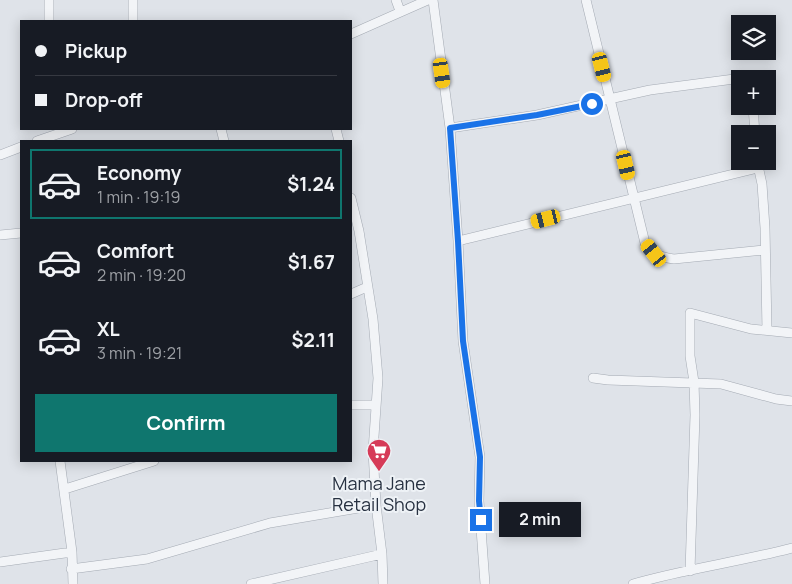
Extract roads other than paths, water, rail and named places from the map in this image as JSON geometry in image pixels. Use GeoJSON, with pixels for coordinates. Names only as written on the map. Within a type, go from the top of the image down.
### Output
{"type":"FeatureCollection","features":[{"type":"Feature","properties":{"kind":"street"},"geometry":{"type":"LineString","coordinates":[[49,0],[49,20]]}},
{"type":"Feature","properties":{"kind":"street"},"geometry":{"type":"LineString","coordinates":[[133,0],[133,20]]}},
{"type":"Feature","properties":{"kind":"street"},"geometry":{"type":"LineString","coordinates":[[396,0],[400,11]]}},
{"type":"Feature","properties":{"kind":"street"},"geometry":{"type":"LineString","coordinates":[[352,34],[428,0]]}},
{"type":"Feature","properties":{"kind":"street"},"geometry":{"type":"LineString","coordinates":[[433,0],[450,128],[463,341],[480,457],[479,501],[485,584]]}},
{"type":"Feature","properties":{"kind":"street"},"geometry":{"type":"LineString","coordinates":[[586,0],[645,242],[654,253],[662,257],[686,258],[764,250]]}},
{"type":"Feature","properties":{"kind":"street"},"geometry":{"type":"LineString","coordinates":[[450,128],[537,115],[650,90],[731,79]]}},
{"type":"Feature","properties":{"kind":"street"},"geometry":{"type":"LineString","coordinates":[[38,140],[49,133],[66,130]]}},
{"type":"Feature","properties":{"kind":"street"},"geometry":{"type":"LineString","coordinates":[[0,155],[20,147]]}},
{"type":"Feature","properties":{"kind":"street"},"geometry":{"type":"LineString","coordinates":[[458,241],[738,170]]}},
{"type":"Feature","properties":{"kind":"street"},"geometry":{"type":"LineString","coordinates":[[758,170],[764,206],[767,330]]}},
{"type":"Feature","properties":{"kind":"street"},"geometry":{"type":"LineString","coordinates":[[352,202],[359,231],[373,319],[377,368],[373,451],[383,584]]}},
{"type":"Feature","properties":{"kind":"street"},"geometry":{"type":"LineString","coordinates":[[0,235],[20,233]]}},
{"type":"Feature","properties":{"kind":"street"},"geometry":{"type":"LineString","coordinates":[[352,294],[367,287]]}},
{"type":"Feature","properties":{"kind":"street"},"geometry":{"type":"LineString","coordinates":[[690,571],[694,461],[694,382],[690,356],[690,313],[751,329],[792,333]]}},
{"type":"Feature","properties":{"kind":"street"},"geometry":{"type":"LineString","coordinates":[[593,378],[721,384],[776,399],[792,401]]}},
{"type":"Feature","properties":{"kind":"street"},"geometry":{"type":"LineString","coordinates":[[352,405],[376,406]]}},
{"type":"Feature","properties":{"kind":"street"},"geometry":{"type":"LineString","coordinates":[[60,462],[72,552],[72,584]]}},
{"type":"Feature","properties":{"kind":"street"},"geometry":{"type":"LineString","coordinates":[[65,489],[151,462]]}},
{"type":"Feature","properties":{"kind":"street"},"geometry":{"type":"LineString","coordinates":[[71,569],[147,559],[270,523],[376,506]]}},
{"type":"Feature","properties":{"kind":"street"},"geometry":{"type":"LineString","coordinates":[[633,584],[664,575],[792,548]]}},
{"type":"Feature","properties":{"kind":"street"},"geometry":{"type":"LineString","coordinates":[[0,562],[72,552]]}},
{"type":"Feature","properties":{"kind":"street"},"geometry":{"type":"LineString","coordinates":[[251,584],[382,554]]}},
{"type":"Feature","properties":{"kind":"place","name":"Mama Jane Retail Shop"},"geometry":{"type":"Point","coordinates":[379,472]}}]}
